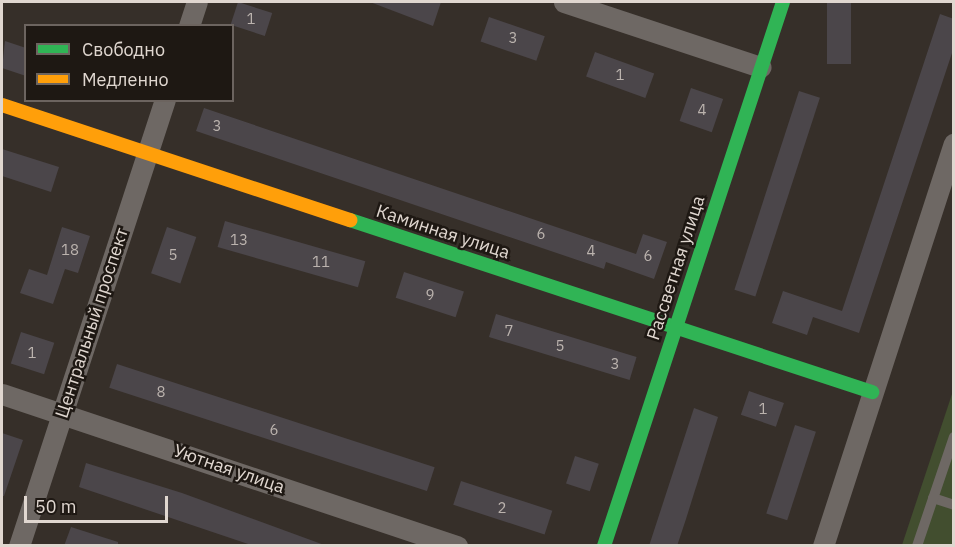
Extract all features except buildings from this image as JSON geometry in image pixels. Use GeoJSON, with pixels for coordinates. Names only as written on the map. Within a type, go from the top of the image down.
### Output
{"type":"FeatureCollection","features":[{"type":"Feature","properties":{"kind":"street"},"geometry":{"type":"LineString","coordinates":[[190,24],[197,2]]}},
{"type":"Feature","properties":{"kind":"street"},"geometry":{"type":"LineString","coordinates":[[564,2],[762,67]]}},
{"type":"Feature","properties":{"kind":"street","name":"Рассветная улица"},"geometry":{"type":"LineString","coordinates":[[604,546],[674,327],[783,2]]}},
{"type":"Feature","properties":{"kind":"street","name":"Центральный проспект"},"geometry":{"type":"LineString","coordinates":[[19,546],[164,102]]}},
{"type":"Feature","properties":{"kind":"street","name":"Каминная улица"},"geometry":{"type":"LineString","coordinates":[[2,105],[872,392]]}},
{"type":"Feature","properties":{"kind":"street"},"geometry":{"type":"LineString","coordinates":[[823,546],[954,144]]}},
{"type":"Feature","properties":{"kind":"street","name":"Уютная улица"},"geometry":{"type":"LineString","coordinates":[[2,394],[457,546]]}},
{"type":"Feature","properties":{"kind":"lane"},"geometry":{"type":"LineString","coordinates":[[917,546],[954,437]]}},
{"type":"Feature","properties":{"kind":"lane"},"geometry":{"type":"LineString","coordinates":[[933,498],[954,505]]}},
{"type":"Feature","properties":{"kind":"green space"},"geometry":{"type":"Polygon","coordinates":[[[953,391],[953,545],[902,545],[953,391]]]}},
{"type":"Feature","properties":{"kind":"traffic: fast"},"geometry":{"type":"LineString","coordinates":[[604,546],[783,2]]}},
{"type":"Feature","properties":{"kind":"traffic: fast"},"geometry":{"type":"LineString","coordinates":[[350,220],[872,392]]}},
{"type":"Feature","properties":{"kind":"traffic: slow"},"geometry":{"type":"LineString","coordinates":[[2,105],[350,220]]}}]}
